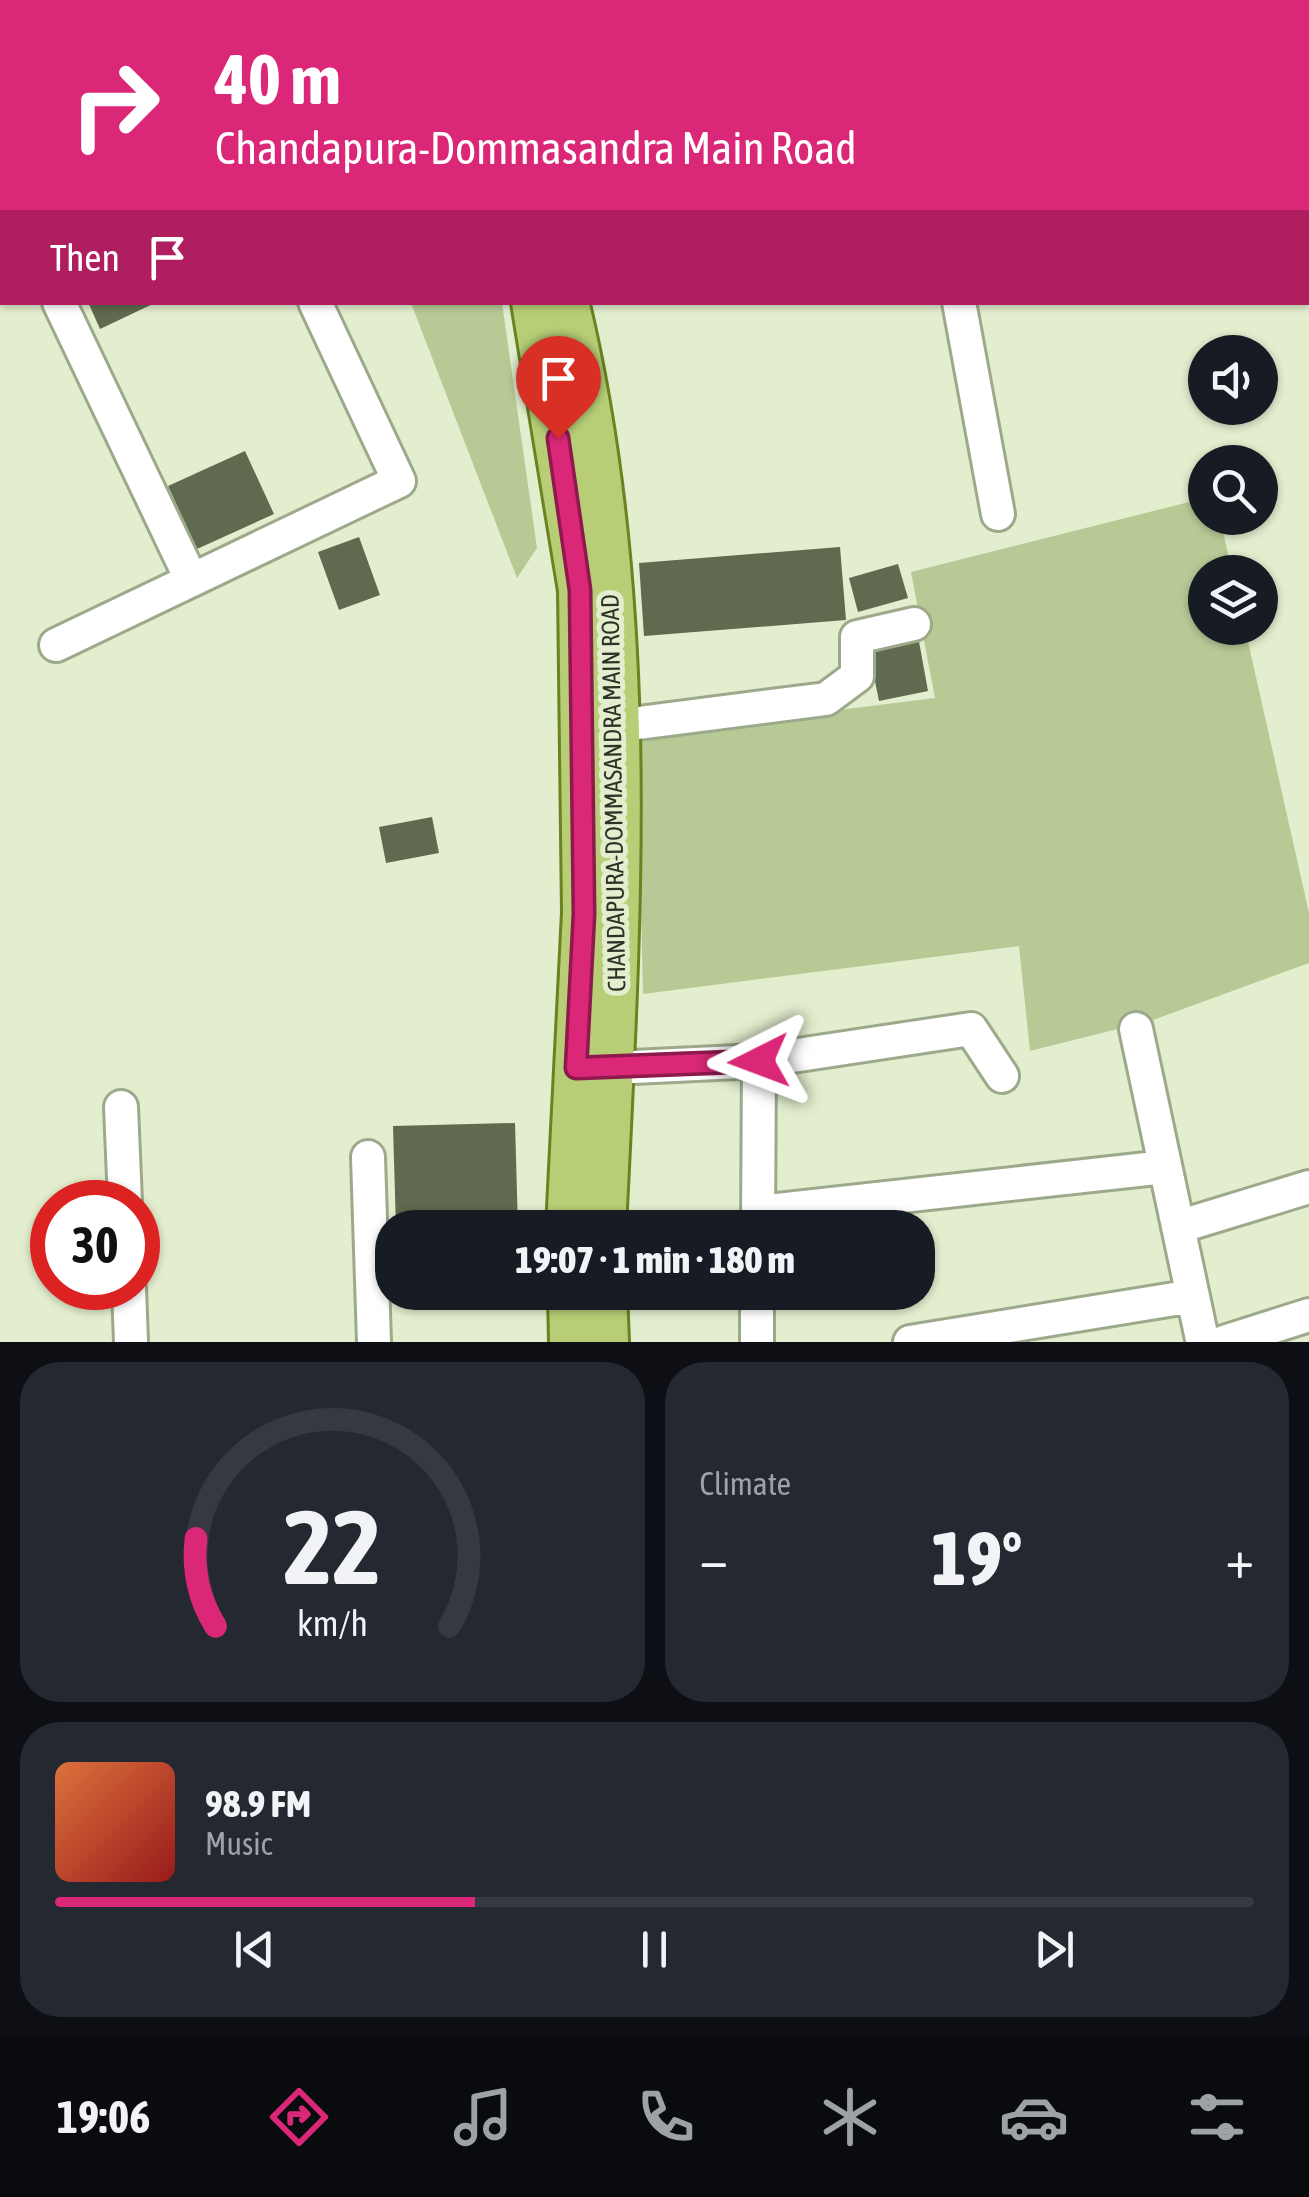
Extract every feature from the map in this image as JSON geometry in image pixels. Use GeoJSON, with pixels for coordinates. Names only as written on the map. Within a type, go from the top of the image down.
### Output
{"type":"FeatureCollection","features":[{"type":"Feature","properties":{"kind":"main road","name":"CHANDAPURA-DOMMASANDRA MAIN ROAD"},"geometry":{"type":"LineString","coordinates":[[533,305],[580,590],[584,914],[603,1210]]}},
{"type":"Feature","properties":{"kind":"main road","name":"CHANDAPURA-DOMMASANDRA MAIN ROAD"},"geometry":{"type":"LineString","coordinates":[[568,305],[586,382],[612,596],[619,918],[571,1210]]}},
{"type":"Feature","properties":{"kind":"main road"},"geometry":{"type":"LineString","coordinates":[[570,1310],[571,1342]]}},
{"type":"Feature","properties":{"kind":"main road"},"geometry":{"type":"LineString","coordinates":[[606,1310],[607,1342]]}},
{"type":"Feature","properties":{"kind":"street"},"geometry":{"type":"LineString","coordinates":[[59,305],[190,580]]}},
{"type":"Feature","properties":{"kind":"street"},"geometry":{"type":"LineString","coordinates":[[56,645],[399,482],[316,305]]}},
{"type":"Feature","properties":{"kind":"street"},"geometry":{"type":"LineString","coordinates":[[960,305],[998,514]]}},
{"type":"Feature","properties":{"kind":"street"},"geometry":{"type":"LineString","coordinates":[[615,726],[826,699],[857,676],[858,637],[914,624]]}},
{"type":"Feature","properties":{"kind":"street"},"geometry":{"type":"LineString","coordinates":[[594,1069],[759,1061],[971,1029],[1002,1076]]}},
{"type":"Feature","properties":{"kind":"street"},"geometry":{"type":"LineString","coordinates":[[1136,1029],[1193,1296],[1209,1341],[1309,1315]]}},
{"type":"Feature","properties":{"kind":"street"},"geometry":{"type":"LineString","coordinates":[[758,1210],[759,1061]]}},
{"type":"Feature","properties":{"kind":"street"},"geometry":{"type":"LineString","coordinates":[[122,1107],[125,1180]]}},
{"type":"Feature","properties":{"kind":"street"},"geometry":{"type":"LineString","coordinates":[[368,1157],[374,1342]]}},
{"type":"Feature","properties":{"kind":"street"},"geometry":{"type":"LineString","coordinates":[[835,1210],[1165,1167]]}},
{"type":"Feature","properties":{"kind":"street"},"geometry":{"type":"LineString","coordinates":[[1178,1227],[1309,1187]]}},
{"type":"Feature","properties":{"kind":"street"},"geometry":{"type":"LineString","coordinates":[[910,1342],[1193,1296]]}},
{"type":"Feature","properties":{"kind":"street"},"geometry":{"type":"LineString","coordinates":[[130,1310],[131,1342]]}},
{"type":"Feature","properties":{"kind":"street"},"geometry":{"type":"LineString","coordinates":[[757,1310],[757,1342]]}},
{"type":"Feature","properties":{"kind":"green space"},"geometry":{"type":"Polygon","coordinates":[[[412,305],[502,305],[537,548],[517,578],[412,305]]]}},
{"type":"Feature","properties":{"kind":"green space"},"geometry":{"type":"Polygon","coordinates":[[[1188,502],[1188,535],[1224,535],[1228,555],[1188,555],[1188,645],[1249,645],[1309,913],[1309,963],[1153,1020],[1030,1051],[1019,946],[643,994],[637,735],[935,698],[911,572],[1188,502]]]}},
{"type":"Feature","properties":{"kind":"building"},"geometry":{"type":"Polygon","coordinates":[[[89,305],[151,305],[100,329],[89,305]]]}},
{"type":"Feature","properties":{"kind":"building"},"geometry":{"type":"Polygon","coordinates":[[[245,451],[274,514],[197,549],[168,486],[245,451]]]}},
{"type":"Feature","properties":{"kind":"building"},"geometry":{"type":"Polygon","coordinates":[[[359,537],[380,595],[339,610],[318,552],[359,537]]]}},
{"type":"Feature","properties":{"kind":"building"},"geometry":{"type":"Polygon","coordinates":[[[840,547],[846,620],[644,636],[639,563],[840,547]]]}},
{"type":"Feature","properties":{"kind":"building"},"geometry":{"type":"Polygon","coordinates":[[[898,564],[908,598],[858,612],[849,578],[898,564]]]}},
{"type":"Feature","properties":{"kind":"building"},"geometry":{"type":"Polygon","coordinates":[[[918,636],[928,691],[879,701],[868,647],[918,636]]]}},
{"type":"Feature","properties":{"kind":"building"},"geometry":{"type":"Polygon","coordinates":[[[432,817],[439,853],[386,863],[379,827],[432,817]]]}},
{"type":"Feature","properties":{"kind":"building"},"geometry":{"type":"Polygon","coordinates":[[[515,1123],[517,1210],[395,1210],[393,1126],[515,1123]]]}},
{"type":"Feature","properties":{"kind":"route"},"geometry":{"type":"LineString","coordinates":[[558,438],[580,590],[584,914],[576,1068],[759,1061]]}}]}
